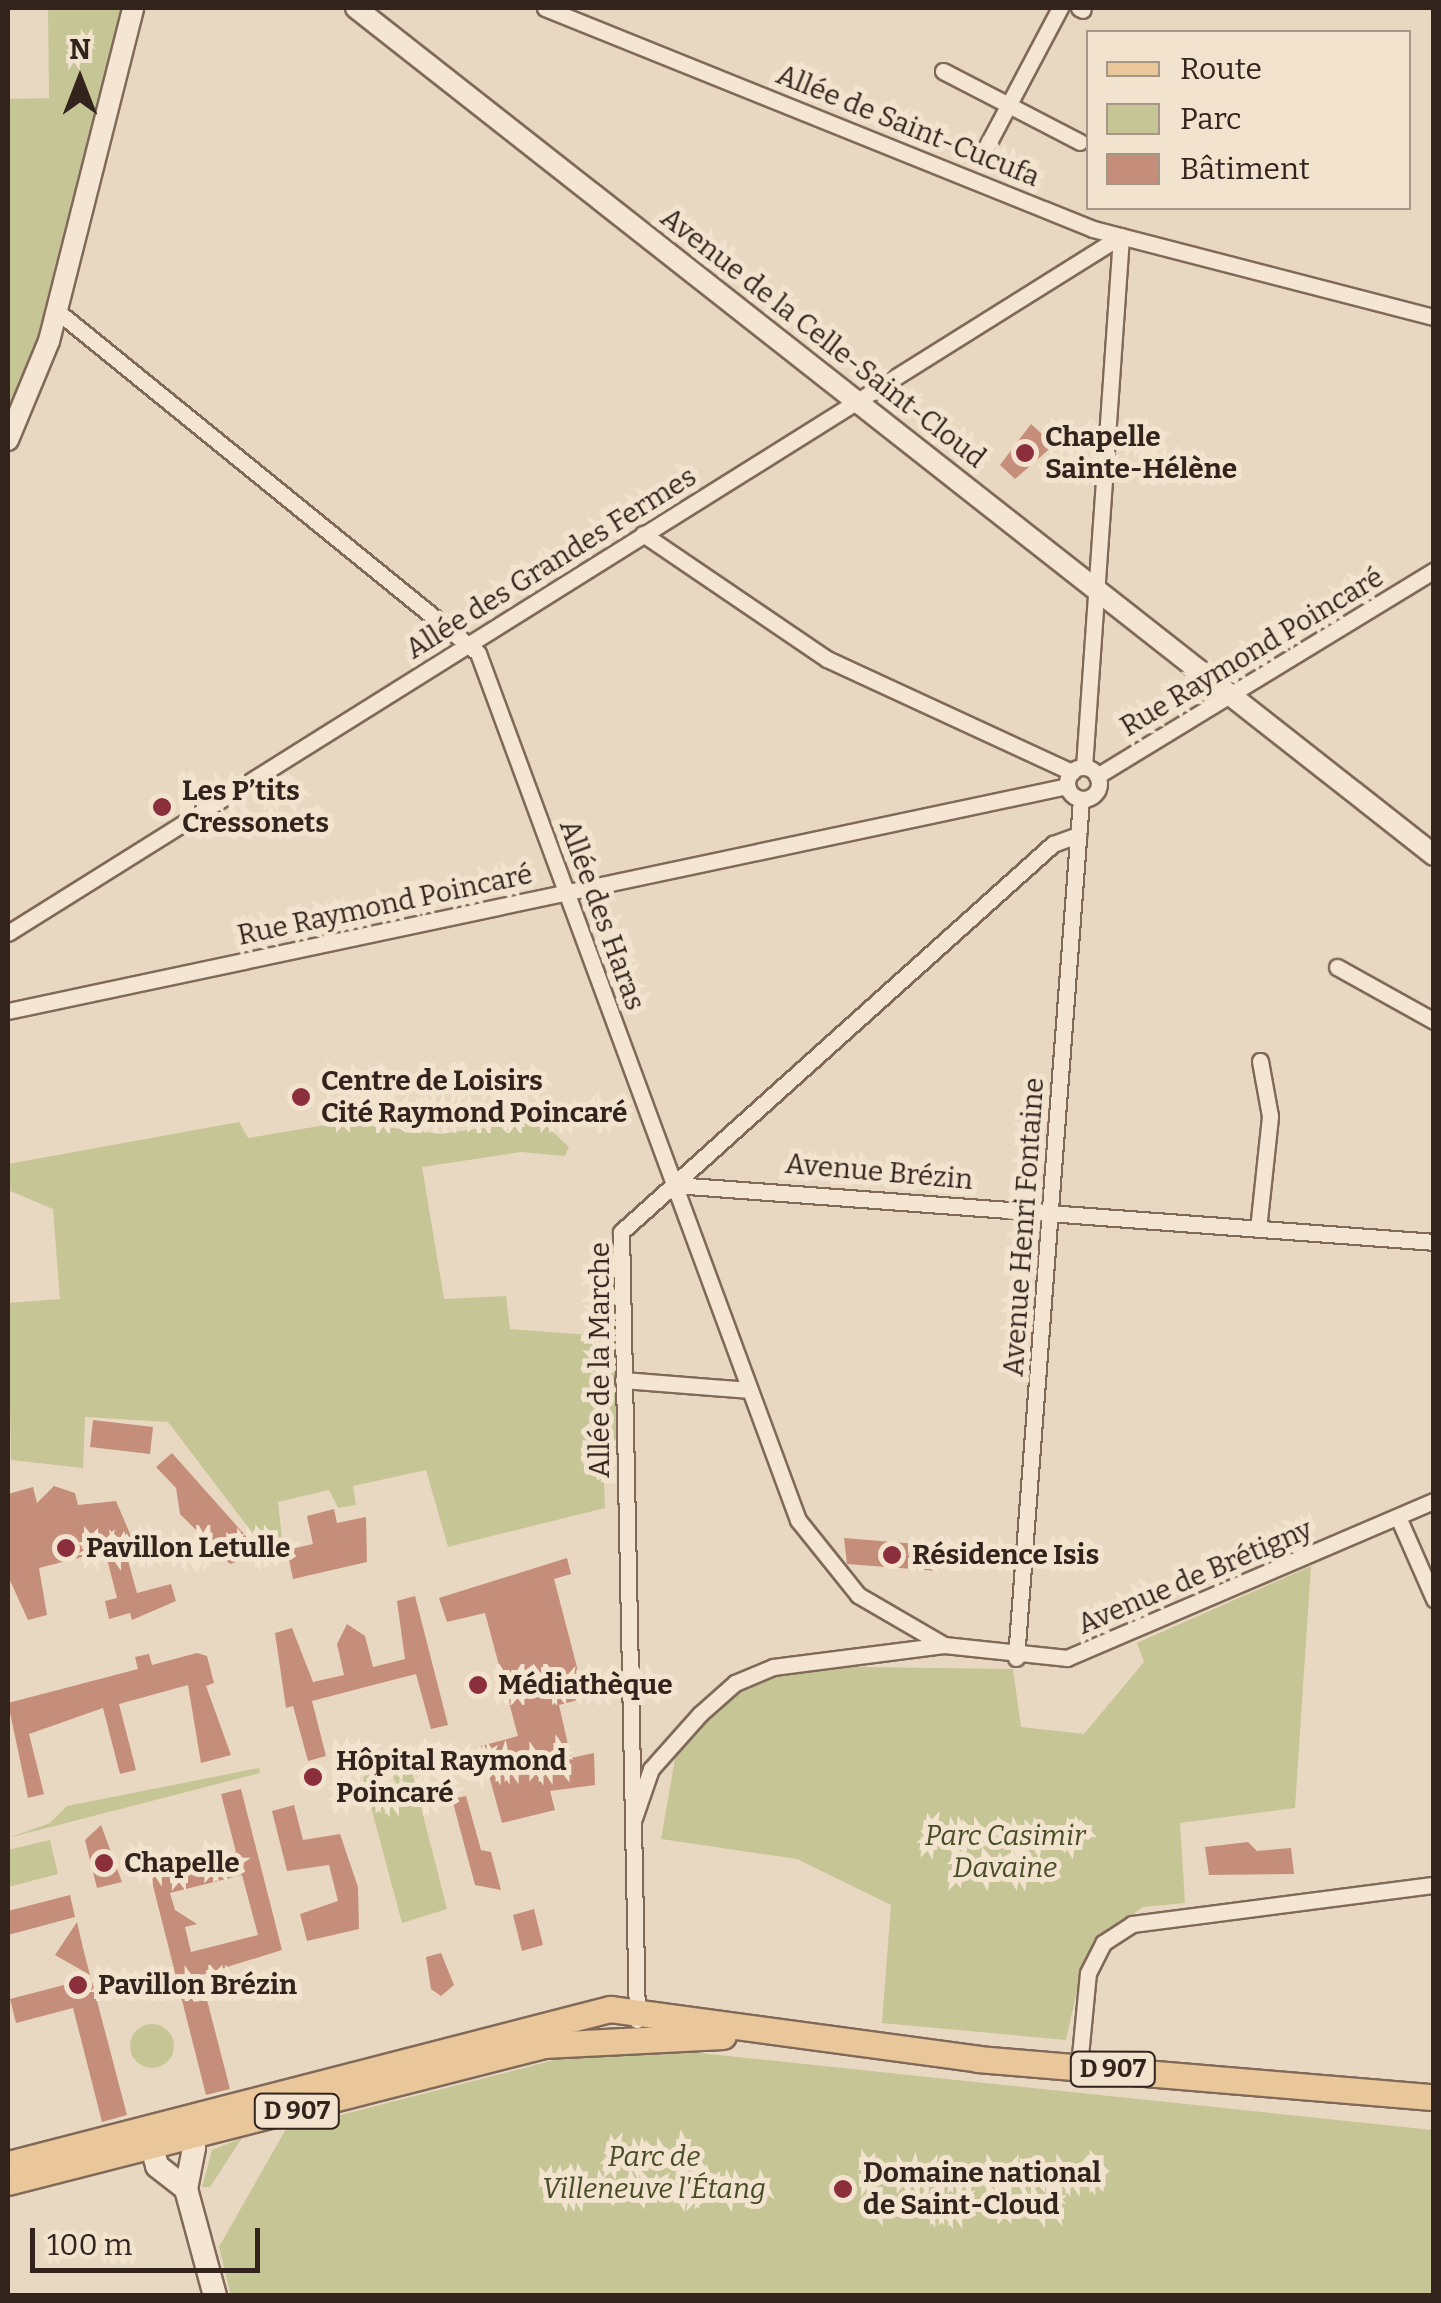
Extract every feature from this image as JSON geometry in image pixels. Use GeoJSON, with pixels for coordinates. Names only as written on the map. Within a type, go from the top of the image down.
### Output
{"type":"FeatureCollection","features":[{"type":"Feature","properties":{"kind":"main road","name":"D 907"},"geometry":{"type":"LineString","coordinates":[[8,2164],[148,2139],[190,2140],[567,2015],[1434,2097]]}},
{"type":"Feature","properties":{"kind":"main road","name":"D 907"},"geometry":{"type":"LineString","coordinates":[[8,2182],[148,2139]]}},
{"type":"Feature","properties":{"kind":"main road"},"geometry":{"type":"LineString","coordinates":[[148,2139],[177,2181],[214,2296]]}},
{"type":"Feature","properties":{"kind":"main road"},"geometry":{"type":"LineString","coordinates":[[177,2181],[190,2140]]}},
{"type":"Feature","properties":{"kind":"street"},"geometry":{"type":"LineString","coordinates":[[8,440],[57,312],[134,8]]}},
{"type":"Feature","properties":{"kind":"street","name":"Avenue de la Celle-Saint-Cloud"},"geometry":{"type":"LineString","coordinates":[[356,8],[860,400],[1253,717],[1434,855]]}},
{"type":"Feature","properties":{"kind":"street","name":"Allée de Saint-Cucufa"},"geometry":{"type":"LineString","coordinates":[[545,8],[1121,236],[1434,317]]}},
{"type":"Feature","properties":{"kind":"street"},"geometry":{"type":"LineString","coordinates":[[981,158],[1060,8]]}},
{"type":"Feature","properties":{"kind":"street"},"geometry":{"type":"LineString","coordinates":[[943,71],[1080,142]]}},
{"type":"Feature","properties":{"kind":"street"},"geometry":{"type":"LineString","coordinates":[[643,534],[842,668],[1080,775],[1095,794],[1082,799],[1080,775],[1097,592],[1121,236]]}},
{"type":"Feature","properties":{"kind":"street","name":"Allée des Grandes Fermes"},"geometry":{"type":"LineString","coordinates":[[8,933],[1121,236]]}},
{"type":"Feature","properties":{"kind":"street","name":"Allée des Haras"},"geometry":{"type":"LineString","coordinates":[[57,312],[469,644],[567,892],[750,1390],[815,1546],[858,1595],[944,1645]]}},
{"type":"Feature","properties":{"kind":"street","name":"Rue Raymond Poincaré"},"geometry":{"type":"LineString","coordinates":[[8,1011],[567,892],[1080,775],[1230,698],[1434,570]]}},
{"type":"Feature","properties":{"kind":"street","name":"Avenue Henri Fontaine"},"geometry":{"type":"LineString","coordinates":[[1016,1658],[1082,799]]}},
{"type":"Feature","properties":{"kind":"street","name":"Allée de la Marche"},"geometry":{"type":"LineString","coordinates":[[637,2021],[621,1232],[1053,844],[1078,834]]}},
{"type":"Feature","properties":{"kind":"street"},"geometry":{"type":"LineString","coordinates":[[1338,968],[1434,1020]]}},
{"type":"Feature","properties":{"kind":"street"},"geometry":{"type":"LineString","coordinates":[[1258,1229],[1270,1116],[1260,1061]]}},
{"type":"Feature","properties":{"kind":"street","name":"Avenue Brézin"},"geometry":{"type":"LineString","coordinates":[[675,1185],[1434,1242]]}},
{"type":"Feature","properties":{"kind":"street"},"geometry":{"type":"LineString","coordinates":[[623,1380],[750,1390]]}},
{"type":"Feature","properties":{"kind":"street","name":"Avenue de Brétigny"},"geometry":{"type":"LineString","coordinates":[[634,1818],[651,1769],[717,1697],[760,1672],[944,1645],[1016,1658],[1067,1658],[1116,1643],[1434,1501]]}},
{"type":"Feature","properties":{"kind":"street"},"geometry":{"type":"LineString","coordinates":[[1398,1517],[1434,1599]]}},
{"type":"Feature","properties":{"kind":"street"},"geometry":{"type":"LineString","coordinates":[[631,1767],[651,1769]]}},
{"type":"Feature","properties":{"kind":"street"},"geometry":{"type":"LineString","coordinates":[[1079,2066],[1088,1973],[1104,1944],[1132,1924],[1434,1885]]}},
{"type":"Feature","properties":{"kind":"green space"},"geometry":{"type":"Polygon","coordinates":[[[48,8],[123,8],[40,344],[8,429],[8,99],[49,98],[48,8]]]}},
{"type":"Feature","properties":{"kind":"green space"},"geometry":{"type":"Polygon","coordinates":[[[540,1120],[569,1147],[565,1156],[521,1152],[422,1167],[444,1299],[506,1296],[510,1329],[616,1337],[617,1451],[603,1452],[605,1508],[448,1547],[426,1470],[353,1486],[356,1505],[338,1508],[329,1490],[278,1502],[284,1556],[270,1556],[168,1422],[85,1417],[83,1468],[11,1460],[8,1303],[60,1299],[53,1209],[8,1190],[8,1164],[239,1122],[248,1138],[343,1122],[441,1134],[540,1120]]]}},
{"type":"Feature","properties":{"kind":"green space","name":"Parc Casimir Davaine"},"geometry":{"type":"Polygon","coordinates":[[[1311,1566],[1295,1808],[1180,1823],[1185,1903],[1143,1907],[1100,1939],[1083,1964],[1066,2040],[882,2023],[891,1905],[797,1859],[661,1839],[676,1753],[747,1680],[788,1666],[1013,1669],[1021,1727],[1084,1734],[1144,1662],[1137,1643],[1311,1566]]]}},
{"type":"Feature","properties":{"kind":"green space"},"geometry":{"type":"Polygon","coordinates":[[[410,1764],[447,1909],[402,1923],[363,1777],[383,1768],[385,1798],[395,1802],[401,1793],[388,1766],[410,1764]]]}},
{"type":"Feature","properties":{"kind":"green space"},"geometry":{"type":"Polygon","coordinates":[[[259,1768],[260,1773],[8,1838],[50,1823],[67,1806],[259,1768]]]}},
{"type":"Feature","properties":{"kind":"green space"},"geometry":{"type":"Polygon","coordinates":[[[50,1840],[58,1874],[8,1887],[8,1850],[50,1840]]]}},
{"type":"Feature","properties":{"kind":"green space"},"geometry":{"type":"Polygon","coordinates":[[[152,2024],[167,2031],[174,2046],[167,2061],[152,2068],[137,2061],[130,2046],[137,2031],[152,2024]]]}},
{"type":"Feature","properties":{"kind":"green space","name":"Domaine national de Saint-Cloud"},"geometry":{"type":"Polygon","coordinates":[[[652,2048],[1433,2130],[1433,2295],[231,2296],[219,2247],[286,2129],[566,2057],[652,2048]]]}},
{"type":"Feature","properties":{"kind":"green space"},"geometry":{"type":"Polygon","coordinates":[[[242,2138],[210,2187],[202,2187],[212,2150],[242,2138]]]}},
{"type":"Feature","properties":{"kind":"building","name":"Chapelle Sainte-Hélène"},"geometry":{"type":"Polygon","coordinates":[[[1031,424],[1054,445],[1015,479],[1000,465],[1031,424]]]}},
{"type":"Feature","properties":{"kind":"building"},"geometry":{"type":"Polygon","coordinates":[[[93,1420],[153,1427],[150,1454],[90,1447],[93,1420]]]}},
{"type":"Feature","properties":{"kind":"building"},"geometry":{"type":"Polygon","coordinates":[[[172,1453],[253,1544],[239,1561],[230,1564],[180,1514],[176,1488],[156,1467],[172,1453]]]}},
{"type":"Feature","properties":{"kind":"building","name":"Pavillon Letulle"},"geometry":{"type":"Polygon","coordinates":[[[54,1486],[75,1493],[78,1505],[116,1501],[134,1543],[124,1546],[137,1593],[171,1584],[176,1601],[132,1620],[130,1613],[109,1619],[105,1601],[117,1598],[105,1551],[39,1568],[47,1615],[28,1620],[8,1576],[8,1494],[33,1487],[37,1503],[54,1486]]]}},
{"type":"Feature","properties":{"kind":"building"},"geometry":{"type":"Polygon","coordinates":[[[334,1509],[337,1523],[366,1517],[367,1562],[293,1579],[287,1550],[313,1544],[307,1516],[334,1509]]]}},
{"type":"Feature","properties":{"kind":"building","name":"Résidence Isis"},"geometry":{"type":"Polygon","coordinates":[[[844,1538],[941,1546],[939,1571],[847,1564],[844,1538]]]}},
{"type":"Feature","properties":{"kind":"building"},"geometry":{"type":"Polygon","coordinates":[[[567,1558],[571,1574],[554,1579],[585,1698],[559,1705],[571,1758],[594,1753],[595,1785],[550,1791],[555,1810],[502,1823],[481,1746],[518,1736],[485,1613],[447,1622],[439,1598],[567,1558]]]}},
{"type":"Feature","properties":{"kind":"building"},"geometry":{"type":"Polygon","coordinates":[[[415,1596],[448,1725],[431,1729],[416,1674],[377,1684],[312,1701],[326,1756],[308,1761],[293,1706],[286,1708],[275,1633],[292,1628],[313,1682],[344,1675],[337,1644],[347,1624],[365,1636],[373,1667],[405,1659],[397,1601],[415,1596]]]}},
{"type":"Feature","properties":{"kind":"building"},"geometry":{"type":"Polygon","coordinates":[[[197,1653],[207,1656],[214,1683],[206,1686],[231,1755],[201,1763],[188,1685],[119,1704],[136,1770],[120,1774],[103,1708],[29,1734],[44,1794],[28,1798],[8,1703],[138,1669],[135,1657],[149,1654],[152,1665],[197,1653]]]}},
{"type":"Feature","properties":{"kind":"building"},"geometry":{"type":"Polygon","coordinates":[[[241,1789],[282,1950],[188,1979],[194,2002],[207,2000],[230,2089],[206,2095],[150,1874],[236,1852],[221,1794],[241,1789]],[[242,1875],[170,1893],[175,1910],[197,1924],[185,1927],[191,1952],[258,1935],[242,1875]]]}},
{"type":"Feature","properties":{"kind":"building"},"geometry":{"type":"Polygon","coordinates":[[[466,1796],[481,1850],[491,1852],[501,1890],[475,1885],[452,1799],[466,1796]]]}},
{"type":"Feature","properties":{"kind":"building"},"geometry":{"type":"Polygon","coordinates":[[[294,1805],[303,1840],[340,1834],[358,1887],[359,1929],[307,1941],[300,1914],[338,1901],[329,1865],[287,1871],[272,1811],[294,1805]]]}},
{"type":"Feature","properties":{"kind":"building","name":"Chapelle"},"geometry":{"type":"Polygon","coordinates":[[[101,1825],[122,1882],[97,1888],[85,1840],[101,1825]]]}},
{"type":"Feature","properties":{"kind":"building"},"geometry":{"type":"Polygon","coordinates":[[[1248,1842],[1257,1851],[1291,1848],[1294,1874],[1209,1875],[1205,1847],[1248,1842]]]}},
{"type":"Feature","properties":{"kind":"building"},"geometry":{"type":"Polygon","coordinates":[[[70,1895],[75,1917],[8,1935],[8,1911],[70,1895]]]}},
{"type":"Feature","properties":{"kind":"building"},"geometry":{"type":"Polygon","coordinates":[[[534,1909],[543,1945],[522,1951],[513,1915],[534,1909]]]}},
{"type":"Feature","properties":{"kind":"building"},"geometry":{"type":"Polygon","coordinates":[[[77,1922],[83,1948],[90,1975],[55,1955],[77,1922]]]}},
{"type":"Feature","properties":{"kind":"building"},"geometry":{"type":"Polygon","coordinates":[[[441,1953],[454,1985],[441,1996],[431,1989],[426,1957],[441,1953]]]}},
{"type":"Feature","properties":{"kind":"building"},"geometry":{"type":"Polygon","coordinates":[[[91,1978],[127,2115],[102,2122],[73,2008],[16,2023],[10,1999],[91,1978]]]}},
{"type":"Feature","properties":{"kind":"waterway"},"geometry":{"type":"LineString","coordinates":[[598,2296],[651,2296]]}},
{"type":"Feature","properties":{"kind":"place","name":"Chapelle Sainte-Hélène"},"geometry":{"type":"Point","coordinates":[1025,453]}},
{"type":"Feature","properties":{"kind":"place","name":"Les P’tits Cressonets"},"geometry":{"type":"Point","coordinates":[162,807]}},
{"type":"Feature","properties":{"kind":"place","name":"Centre de Loisirs Cité Raymond Poincaré"},"geometry":{"type":"Point","coordinates":[301,1097]}},
{"type":"Feature","properties":{"kind":"place","name":"Pavillon Letulle"},"geometry":{"type":"Point","coordinates":[66,1548]}},
{"type":"Feature","properties":{"kind":"place","name":"Résidence Isis"},"geometry":{"type":"Point","coordinates":[892,1555]}},
{"type":"Feature","properties":{"kind":"place","name":"Médiathèque"},"geometry":{"type":"Point","coordinates":[478,1685]}},
{"type":"Feature","properties":{"kind":"place","name":"Hôpital Raymond Poincaré"},"geometry":{"type":"Point","coordinates":[313,1777]}},
{"type":"Feature","properties":{"kind":"place","name":"Chapelle"},"geometry":{"type":"Point","coordinates":[104,1863]}},
{"type":"Feature","properties":{"kind":"place","name":"Pavillon Brézin"},"geometry":{"type":"Point","coordinates":[78,1985]}},
{"type":"Feature","properties":{"kind":"place","name":"Domaine national de Saint-Cloud"},"geometry":{"type":"Point","coordinates":[843,2189]}},
{"type":"Feature","properties":{"kind":"park label","name":"Parc de Villeneuve l'Étang"},"geometry":{"type":"Point","coordinates":[654,2173]}}]}
